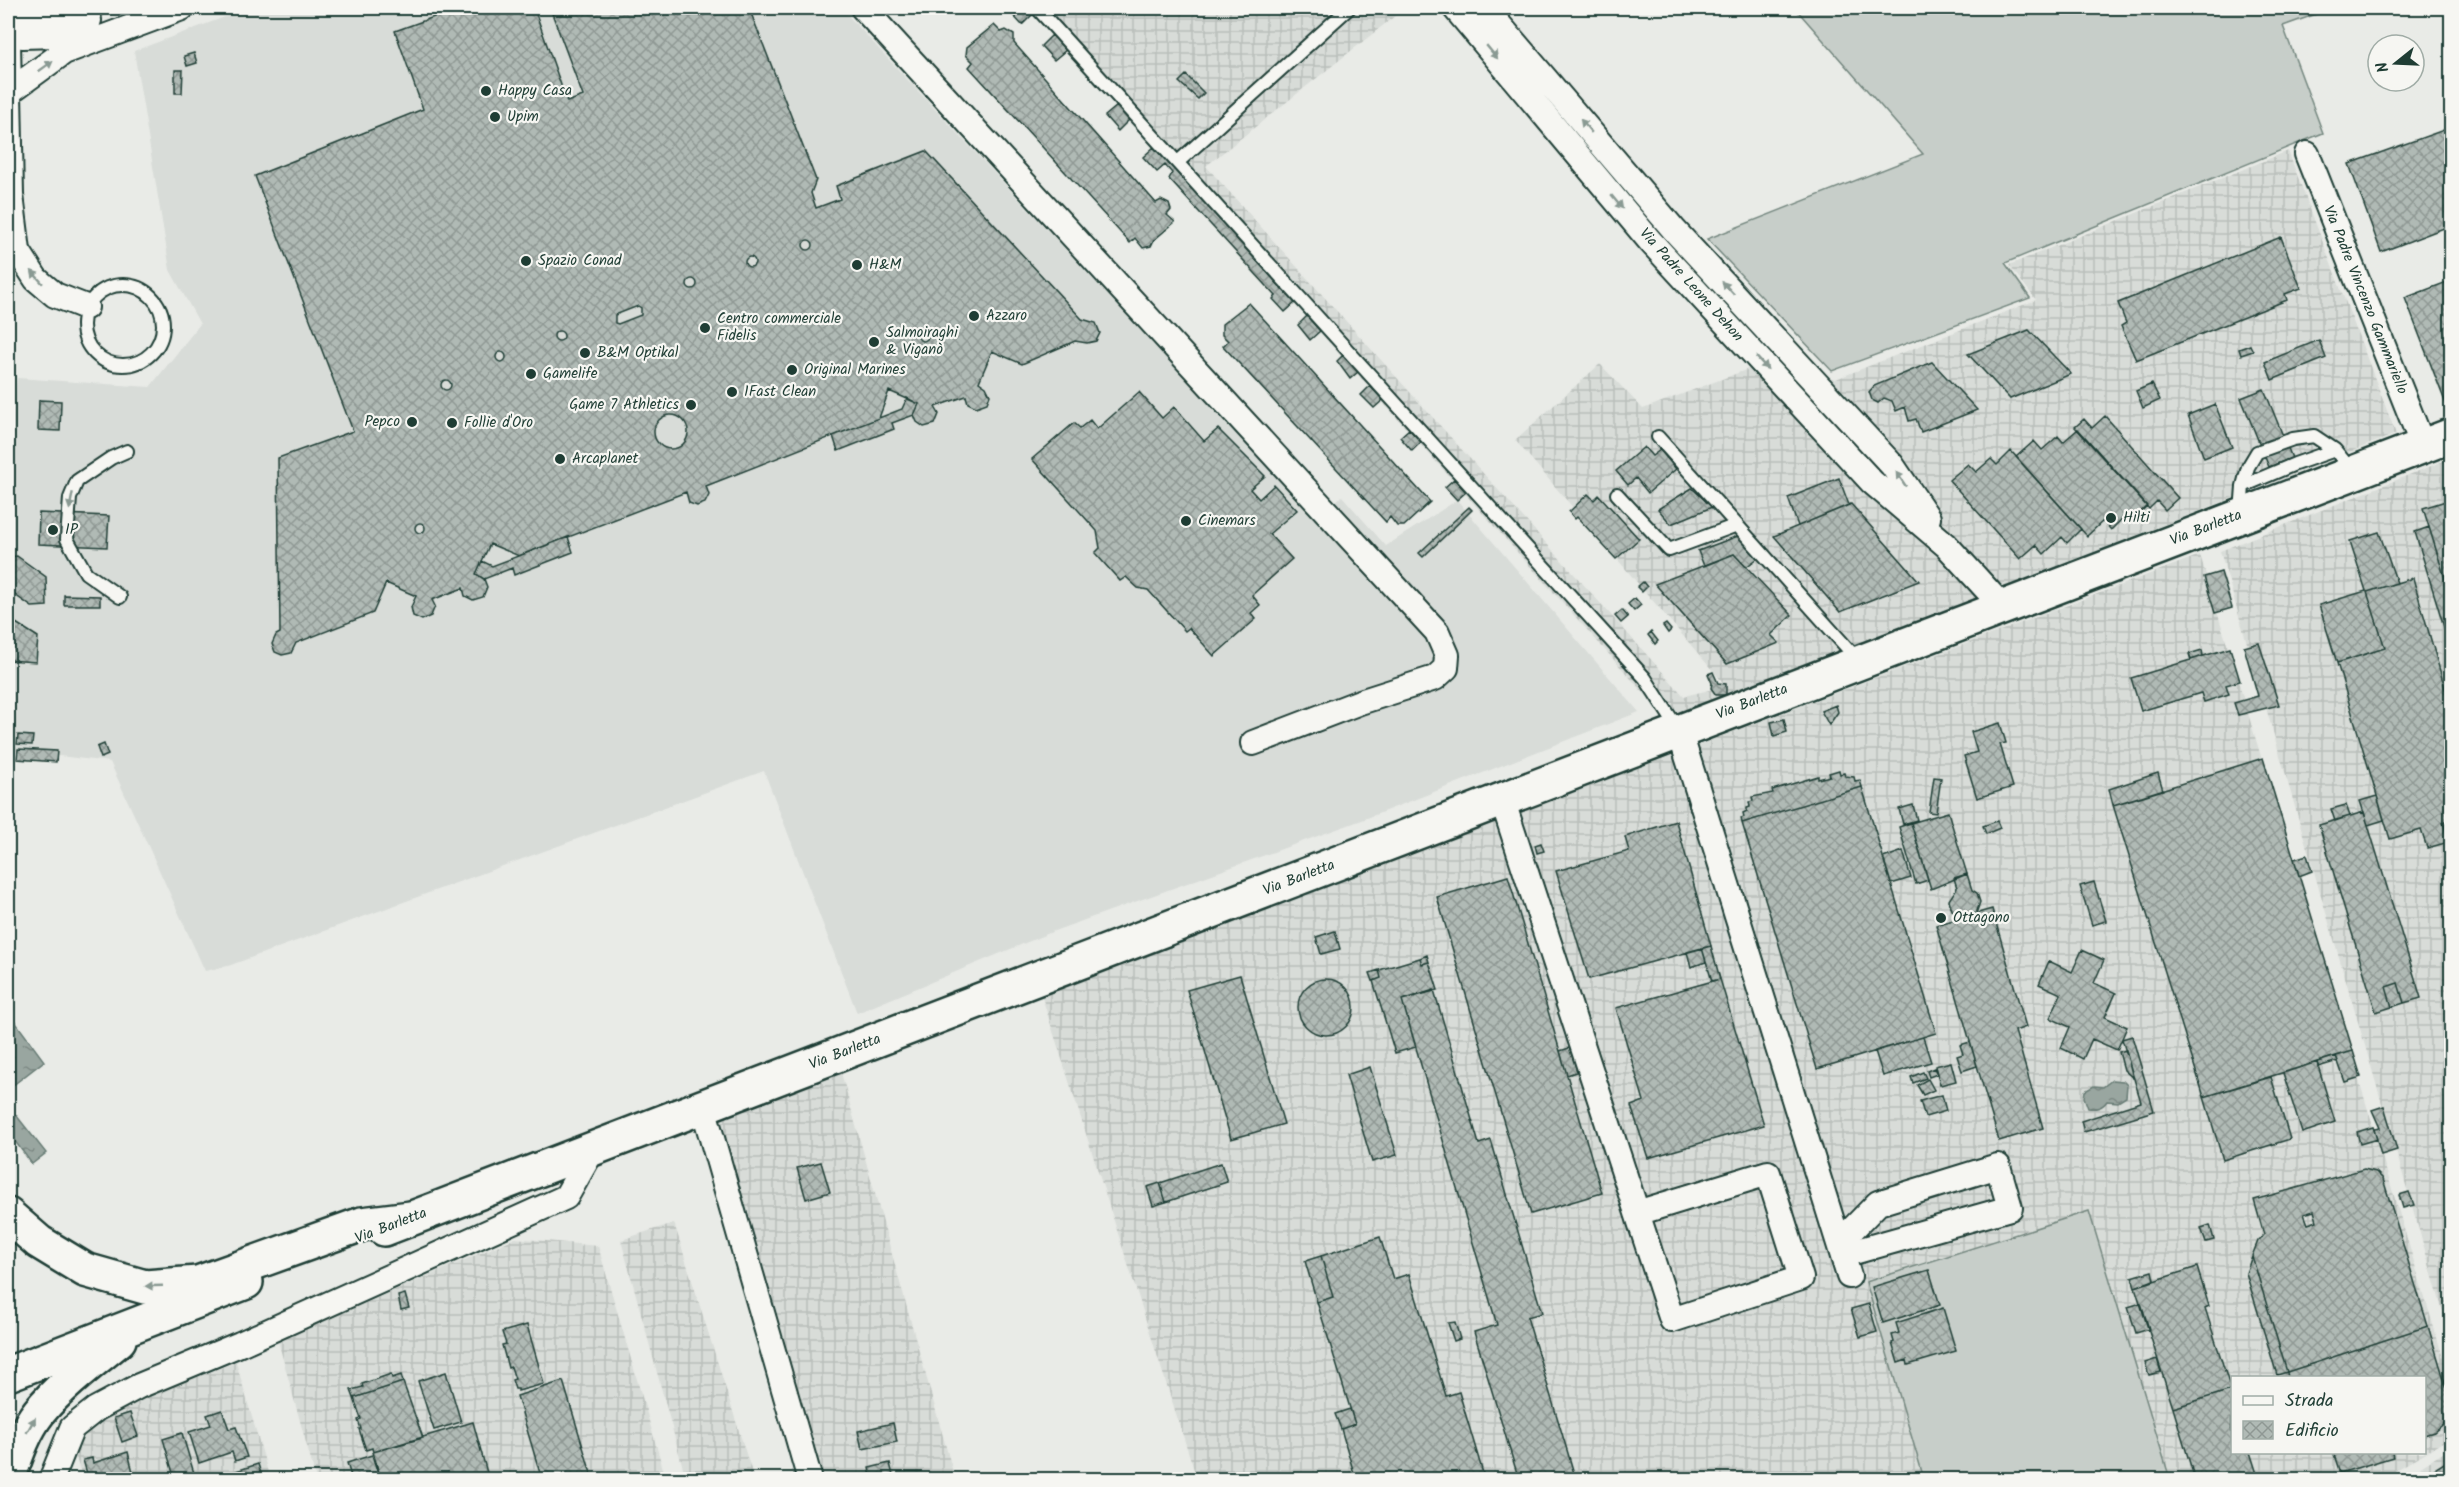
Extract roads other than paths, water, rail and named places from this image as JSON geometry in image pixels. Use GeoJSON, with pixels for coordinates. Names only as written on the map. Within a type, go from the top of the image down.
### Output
{"type":"FeatureCollection","features":[{"type":"Feature","properties":{"kind":"main road","name":"Via Barletta"},"geometry":{"type":"LineString","coordinates":[[8,1374],[2002,606],[2242,500],[2344,461],[2437,440]]}},
{"type":"Feature","properties":{"kind":"main road"},"geometry":{"type":"LineString","coordinates":[[8,1215],[39,1242],[86,1270],[145,1287],[198,1283],[362,1224],[411,1218]]}},
{"type":"Feature","properties":{"kind":"main road"},"geometry":{"type":"LineString","coordinates":[[8,1479],[20,1446],[39,1412],[91,1363],[146,1321]]}},
{"type":"Feature","properties":{"kind":"street"},"geometry":{"type":"LineString","coordinates":[[62,8],[88,20]]}},
{"type":"Feature","properties":{"kind":"street"},"geometry":{"type":"LineString","coordinates":[[9,92],[64,52],[182,8]]}},
{"type":"Feature","properties":{"kind":"street"},"geometry":{"type":"LineString","coordinates":[[863,8],[1437,632],[1447,656],[1446,669],[1435,678],[1360,702],[1253,743]]}},
{"type":"Feature","properties":{"kind":"street","name":"Via Padre Leone Dehon"},"geometry":{"type":"LineString","coordinates":[[1455,8],[1650,241],[1872,482],[1946,545],[2002,606]]}},
{"type":"Feature","properties":{"kind":"street","name":"Via Padre Leone Dehon"},"geometry":{"type":"LineString","coordinates":[[1485,8],[1675,231],[1892,465],[1946,545]]}},
{"type":"Feature","properties":{"kind":"street"},"geometry":{"type":"LineString","coordinates":[[31,16],[134,26],[85,35],[50,36],[22,36],[8,27],[18,18],[31,16]]}},
{"type":"Feature","properties":{"kind":"street"},"geometry":{"type":"LineString","coordinates":[[8,41],[11,195],[18,251],[36,279],[42,284],[56,295],[86,307]]}},
{"type":"Feature","properties":{"kind":"street","name":"Via Padre Vincenzo Gammariello"},"geometry":{"type":"LineString","coordinates":[[2307,154],[2437,440]]}},
{"type":"Feature","properties":{"kind":"street"},"geometry":{"type":"LineString","coordinates":[[1679,730],[1844,1258]]}},
{"type":"Feature","properties":{"kind":"street"},"geometry":{"type":"LineString","coordinates":[[1502,799],[1637,1213],[1672,1320],[1801,1278],[1768,1173],[1637,1213]]}},
{"type":"Feature","properties":{"kind":"street"},"geometry":{"type":"LineString","coordinates":[[703,1107],[810,1479]]}},
{"type":"Feature","properties":{"kind":"street"},"geometry":{"type":"LineString","coordinates":[[51,1479],[72,1428],[96,1409],[139,1386],[250,1340],[566,1197],[593,1149]]}},
{"type":"Feature","properties":{"kind":"street"},"geometry":{"type":"LineString","coordinates":[[1998,1166],[2010,1208],[1844,1258],[1878,1203],[1998,1166]]}},
{"type":"Feature","properties":{"kind":"lane"},"geometry":{"type":"LineString","coordinates":[[1037,8],[1645,678],[1679,730]]}},
{"type":"Feature","properties":{"kind":"lane"},"geometry":{"type":"LineString","coordinates":[[1178,162],[1349,8]]}},
{"type":"Feature","properties":{"kind":"lane"},"geometry":{"type":"LineString","coordinates":[[128,284],[143,290],[155,300],[162,314],[163,331],[158,346],[147,358],[133,365],[120,366],[106,362],[95,355],[86,344],[82,322],[86,307],[97,293],[112,285],[128,284]]}},
{"type":"Feature","properties":{"kind":"lane"},"geometry":{"type":"LineString","coordinates":[[2242,500],[2248,467],[2257,452],[2294,439],[2314,436],[2344,461]]}},
{"type":"Feature","properties":{"kind":"lane"},"geometry":{"type":"LineString","coordinates":[[1658,437],[1858,661]]}},
{"type":"Feature","properties":{"kind":"lane"},"geometry":{"type":"LineString","coordinates":[[120,597],[86,573],[67,539],[70,498],[78,481],[111,458],[127,451]]}},
{"type":"Feature","properties":{"kind":"lane"},"geometry":{"type":"LineString","coordinates":[[1617,494],[1669,550],[1737,525]]}},
{"type":"Feature","properties":{"kind":"water"},"geometry":{"type":"Polygon","coordinates":[[[8,1012],[44,1061],[12,1086],[8,1080],[8,1012]]]}},
{"type":"Feature","properties":{"kind":"water"},"geometry":{"type":"Polygon","coordinates":[[[2112,1080],[2123,1081],[2127,1085],[2126,1097],[2118,1102],[2107,1101],[2099,1108],[2088,1108],[2084,1097],[2085,1091],[2094,1086],[2103,1087],[2112,1080]]]}},
{"type":"Feature","properties":{"kind":"water"},"geometry":{"type":"Polygon","coordinates":[[[16,1115],[46,1153],[32,1164],[8,1132],[8,1122],[16,1115]]]}},
{"type":"Feature","properties":{"kind":"place","name":"Happy Casa"},"geometry":{"type":"Point","coordinates":[486,91]}},
{"type":"Feature","properties":{"kind":"place","name":"Upim"},"geometry":{"type":"Point","coordinates":[495,117]}},
{"type":"Feature","properties":{"kind":"place","name":"Spazio Conad"},"geometry":{"type":"Point","coordinates":[526,261]}},
{"type":"Feature","properties":{"kind":"place","name":"H&M"},"geometry":{"type":"Point","coordinates":[857,265]}},
{"type":"Feature","properties":{"kind":"place","name":"Azzaro"},"geometry":{"type":"Point","coordinates":[974,316]}},
{"type":"Feature","properties":{"kind":"place","name":"Centro commerciale Fidelis"},"geometry":{"type":"Point","coordinates":[705,328]}},
{"type":"Feature","properties":{"kind":"place","name":"Salmoiraghi & Viganò"},"geometry":{"type":"Point","coordinates":[874,342]}},
{"type":"Feature","properties":{"kind":"place","name":"B&M Optikal"},"geometry":{"type":"Point","coordinates":[585,353]}},
{"type":"Feature","properties":{"kind":"place","name":"Original Marines"},"geometry":{"type":"Point","coordinates":[792,370]}},
{"type":"Feature","properties":{"kind":"place","name":"Gamelife"},"geometry":{"type":"Point","coordinates":[531,374]}},
{"type":"Feature","properties":{"kind":"place","name":"1Fast Clean"},"geometry":{"type":"Point","coordinates":[732,392]}},
{"type":"Feature","properties":{"kind":"place","name":"Game 7 Athletics"},"geometry":{"type":"Point","coordinates":[691,405]}},
{"type":"Feature","properties":{"kind":"place","name":"Pepco"},"geometry":{"type":"Point","coordinates":[412,422]}},
{"type":"Feature","properties":{"kind":"place","name":"Follie d'Oro"},"geometry":{"type":"Point","coordinates":[452,423]}},
{"type":"Feature","properties":{"kind":"place","name":"Arcaplanet"},"geometry":{"type":"Point","coordinates":[560,459]}},
{"type":"Feature","properties":{"kind":"place","name":"Hilti"},"geometry":{"type":"Point","coordinates":[2111,518]}},
{"type":"Feature","properties":{"kind":"place","name":"Cinemars"},"geometry":{"type":"Point","coordinates":[1186,521]}},
{"type":"Feature","properties":{"kind":"place","name":"IP"},"geometry":{"type":"Point","coordinates":[53,530]}},
{"type":"Feature","properties":{"kind":"place","name":"Ottagono"},"geometry":{"type":"Point","coordinates":[1941,918]}}]}
